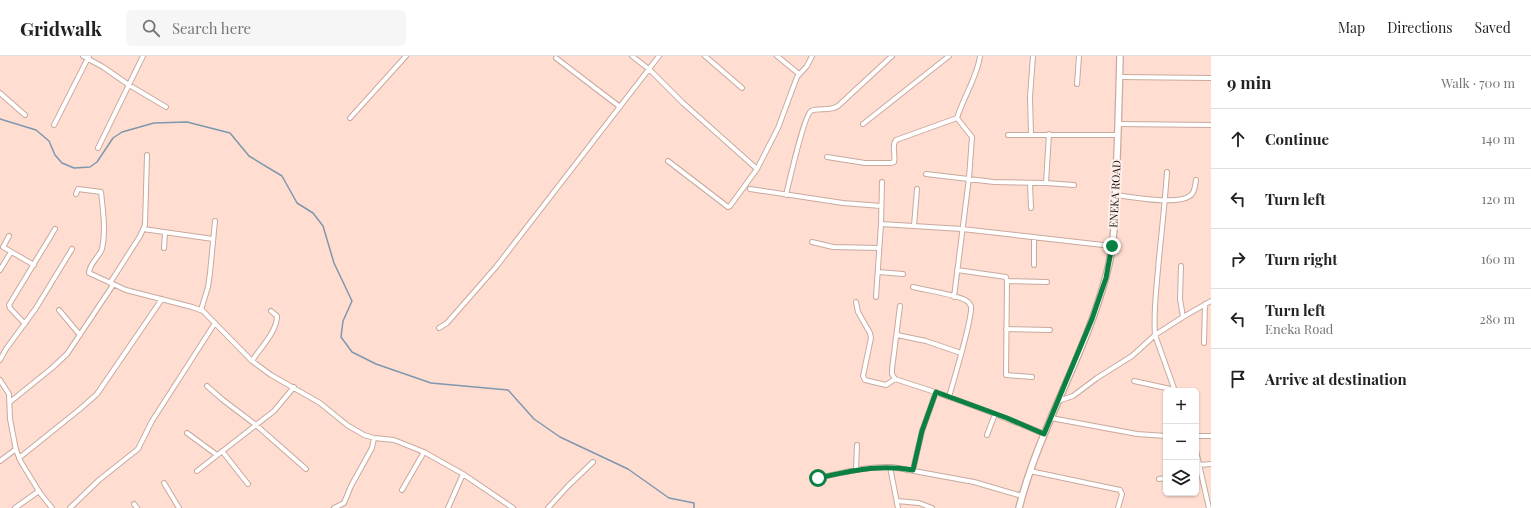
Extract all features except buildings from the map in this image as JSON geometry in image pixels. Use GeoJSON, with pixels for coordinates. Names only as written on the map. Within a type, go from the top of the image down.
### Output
{"type":"FeatureCollection","features":[{"type":"Feature","properties":{"kind":"main road","name":"ENEKA ROAD"},"geometry":{"type":"LineString","coordinates":[[1019,508],[1030,471],[1089,326],[1103,288],[1109,266],[1116,195],[1120,56]]}},
{"type":"Feature","properties":{"kind":"street"},"geometry":{"type":"LineString","coordinates":[[83,56],[88,57],[129,85],[166,107]]}},
{"type":"Feature","properties":{"kind":"street"},"geometry":{"type":"LineString","coordinates":[[98,148],[143,56]]}},
{"type":"Feature","properties":{"kind":"street"},"geometry":{"type":"LineString","coordinates":[[350,118],[406,56]]}},
{"type":"Feature","properties":{"kind":"street"},"geometry":{"type":"LineString","coordinates":[[632,56],[650,70],[683,103],[757,168]]}},
{"type":"Feature","properties":{"kind":"street"},"geometry":{"type":"LineString","coordinates":[[439,328],[448,323],[496,267],[650,70],[659,56]]}},
{"type":"Feature","properties":{"kind":"street"},"geometry":{"type":"LineString","coordinates":[[705,56],[742,88]]}},
{"type":"Feature","properties":{"kind":"street"},"geometry":{"type":"LineString","coordinates":[[777,56],[799,74]]}},
{"type":"Feature","properties":{"kind":"street"},"geometry":{"type":"LineString","coordinates":[[668,161],[728,207],[732,205],[757,168],[778,128],[799,74],[807,66],[812,56]]}},
{"type":"Feature","properties":{"kind":"street"},"geometry":{"type":"LineString","coordinates":[[786,195],[808,114],[812,110],[832,110],[838,106],[892,56]]}},
{"type":"Feature","properties":{"kind":"street"},"geometry":{"type":"LineString","coordinates":[[863,124],[949,56]]}},
{"type":"Feature","properties":{"kind":"street"},"geometry":{"type":"LineString","coordinates":[[827,157],[865,163],[894,162],[895,158],[893,146],[896,140],[957,118],[978,67],[980,56]]}},
{"type":"Feature","properties":{"kind":"street"},"geometry":{"type":"LineString","coordinates":[[1031,134],[1030,97],[1032,56]]}},
{"type":"Feature","properties":{"kind":"street"},"geometry":{"type":"LineString","coordinates":[[1077,84],[1079,56]]}},
{"type":"Feature","properties":{"kind":"street"},"geometry":{"type":"LineString","coordinates":[[54,125],[88,57]]}},
{"type":"Feature","properties":{"kind":"street"},"geometry":{"type":"LineString","coordinates":[[556,58],[620,107]]}},
{"type":"Feature","properties":{"kind":"street"},"geometry":{"type":"LineString","coordinates":[[1119,77],[1211,78]]}},
{"type":"Feature","properties":{"kind":"street"},"geometry":{"type":"LineString","coordinates":[[0,93],[25,115]]}},
{"type":"Feature","properties":{"kind":"street"},"geometry":{"type":"LineString","coordinates":[[954,297],[969,178],[972,137],[957,118]]}},
{"type":"Feature","properties":{"kind":"street"},"geometry":{"type":"LineString","coordinates":[[1118,124],[1211,125]]}},
{"type":"Feature","properties":{"kind":"street"},"geometry":{"type":"LineString","coordinates":[[1046,183],[1049,134]]}},
{"type":"Feature","properties":{"kind":"street"},"geometry":{"type":"LineString","coordinates":[[1008,135],[1118,135]]}},
{"type":"Feature","properties":{"kind":"street"},"geometry":{"type":"LineString","coordinates":[[10,402],[52,368],[66,354],[80,335],[131,252],[143,230],[146,211],[148,155]]}},
{"type":"Feature","properties":{"kind":"street"},"geometry":{"type":"LineString","coordinates":[[1167,172],[1154,318],[1156,335],[1174,388]]}},
{"type":"Feature","properties":{"kind":"street"},"geometry":{"type":"LineString","coordinates":[[926,174],[994,182],[1074,185]]}},
{"type":"Feature","properties":{"kind":"street"},"geometry":{"type":"LineString","coordinates":[[1116,195],[1165,200],[1180,199],[1191,196],[1194,192],[1196,180]]}},
{"type":"Feature","properties":{"kind":"street"},"geometry":{"type":"LineString","coordinates":[[876,297],[882,182]]}},
{"type":"Feature","properties":{"kind":"street"},"geometry":{"type":"LineString","coordinates":[[1030,183],[1031,208]]}},
{"type":"Feature","properties":{"kind":"street"},"geometry":{"type":"LineString","coordinates":[[914,226],[917,188]]}},
{"type":"Feature","properties":{"kind":"street"},"geometry":{"type":"LineString","coordinates":[[76,194],[78,189],[102,192],[104,224],[102,250],[89,270],[89,273],[126,290],[192,306],[201,310],[252,361],[271,375],[320,403],[347,425],[364,435],[374,438],[394,440],[424,452],[463,474],[514,508]]}},
{"type":"Feature","properties":{"kind":"street"},"geometry":{"type":"LineString","coordinates":[[750,189],[843,203],[881,206]]}},
{"type":"Feature","properties":{"kind":"street"},"geometry":{"type":"LineString","coordinates":[[201,310],[208,287],[215,221]]}},
{"type":"Feature","properties":{"kind":"street"},"geometry":{"type":"LineString","coordinates":[[881,224],[962,229],[1112,246]]}},
{"type":"Feature","properties":{"kind":"street"},"geometry":{"type":"LineString","coordinates":[[25,324],[9,306],[55,229]]}},
{"type":"Feature","properties":{"kind":"street"},"geometry":{"type":"LineString","coordinates":[[143,230],[213,239]]}},
{"type":"Feature","properties":{"kind":"street"},"geometry":{"type":"LineString","coordinates":[[164,248],[165,232]]}},
{"type":"Feature","properties":{"kind":"street"},"geometry":{"type":"LineString","coordinates":[[9,236],[3,247],[34,265]]}},
{"type":"Feature","properties":{"kind":"street"},"geometry":{"type":"LineString","coordinates":[[1034,238],[1034,265]]}},
{"type":"Feature","properties":{"kind":"street"},"geometry":{"type":"LineString","coordinates":[[812,242],[833,247],[879,248]]}},
{"type":"Feature","properties":{"kind":"street"},"geometry":{"type":"LineString","coordinates":[[0,360],[43,298],[72,249]]}},
{"type":"Feature","properties":{"kind":"street"},"geometry":{"type":"LineString","coordinates":[[0,270],[11,252]]}},
{"type":"Feature","properties":{"kind":"street"},"geometry":{"type":"LineString","coordinates":[[1181,266],[1180,299],[1183,317]]}},
{"type":"Feature","properties":{"kind":"street"},"geometry":{"type":"LineString","coordinates":[[957,270],[1006,277],[1006,375],[1032,377]]}},
{"type":"Feature","properties":{"kind":"street"},"geometry":{"type":"LineString","coordinates":[[878,272],[903,274]]}},
{"type":"Feature","properties":{"kind":"street"},"geometry":{"type":"LineString","coordinates":[[1007,281],[1047,282]]}},
{"type":"Feature","properties":{"kind":"street"},"geometry":{"type":"LineString","coordinates":[[913,287],[968,301],[971,305],[971,311],[961,353],[949,397]]}},
{"type":"Feature","properties":{"kind":"street"},"geometry":{"type":"LineString","coordinates":[[19,458],[80,409],[96,394],[162,299]]}},
{"type":"Feature","properties":{"kind":"street"},"geometry":{"type":"LineString","coordinates":[[1058,401],[1073,396],[1097,378],[1132,356],[1156,335],[1211,301]]}},
{"type":"Feature","properties":{"kind":"street"},"geometry":{"type":"LineString","coordinates":[[856,302],[858,312],[870,333],[871,338],[863,376],[865,380],[886,385],[895,379]]}},
{"type":"Feature","properties":{"kind":"street"},"geometry":{"type":"LineString","coordinates":[[1204,343],[1205,304]]}},
{"type":"Feature","properties":{"kind":"street"},"geometry":{"type":"LineString","coordinates":[[900,306],[892,374],[895,379],[936,392],[1044,434]]}},
{"type":"Feature","properties":{"kind":"street"},"geometry":{"type":"LineString","coordinates":[[59,310],[80,335]]}},
{"type":"Feature","properties":{"kind":"street"},"geometry":{"type":"LineString","coordinates":[[252,361],[277,323],[276,316],[271,311]]}},
{"type":"Feature","properties":{"kind":"street"},"geometry":{"type":"LineString","coordinates":[[70,508],[99,480],[138,449],[152,421],[215,323]]}},
{"type":"Feature","properties":{"kind":"street"},"geometry":{"type":"LineString","coordinates":[[1006,329],[1050,330]]}},
{"type":"Feature","properties":{"kind":"street"},"geometry":{"type":"LineString","coordinates":[[897,335],[926,341],[961,353]]}},
{"type":"Feature","properties":{"kind":"street"},"geometry":{"type":"LineString","coordinates":[[0,380],[9,394],[10,419],[19,458],[39,491],[52,508]]}},
{"type":"Feature","properties":{"kind":"street"},"geometry":{"type":"LineString","coordinates":[[1134,381],[1163,388]]}},
{"type":"Feature","properties":{"kind":"street"},"geometry":{"type":"LineString","coordinates":[[207,386],[256,425],[261,431],[306,469]]}},
{"type":"Feature","properties":{"kind":"street"},"geometry":{"type":"LineString","coordinates":[[197,472],[274,411],[294,387]]}},
{"type":"Feature","properties":{"kind":"street"},"geometry":{"type":"LineString","coordinates":[[913,470],[922,431],[936,392]]}},
{"type":"Feature","properties":{"kind":"street"},"geometry":{"type":"LineString","coordinates":[[987,435],[995,414]]}},
{"type":"Feature","properties":{"kind":"street"},"geometry":{"type":"LineString","coordinates":[[1051,418],[1137,434],[1163,436]]}},
{"type":"Feature","properties":{"kind":"street"},"geometry":{"type":"LineString","coordinates":[[187,433],[217,455]]}},
{"type":"Feature","properties":{"kind":"street"},"geometry":{"type":"LineString","coordinates":[[1199,436],[1211,436]]}},
{"type":"Feature","properties":{"kind":"street"},"geometry":{"type":"LineString","coordinates":[[334,508],[344,504],[351,486],[372,448],[374,438]]}},
{"type":"Feature","properties":{"kind":"street"},"geometry":{"type":"LineString","coordinates":[[856,470],[857,445]]}},
{"type":"Feature","properties":{"kind":"street"},"geometry":{"type":"LineString","coordinates":[[0,461],[16,449]]}},
{"type":"Feature","properties":{"kind":"street"},"geometry":{"type":"LineString","coordinates":[[222,452],[248,484]]}},
{"type":"Feature","properties":{"kind":"street"},"geometry":{"type":"LineString","coordinates":[[402,490],[424,452]]}},
{"type":"Feature","properties":{"kind":"street"},"geometry":{"type":"LineString","coordinates":[[548,508],[593,462]]}},
{"type":"Feature","properties":{"kind":"street"},"geometry":{"type":"LineString","coordinates":[[1209,508],[1199,465],[1211,464]]}},
{"type":"Feature","properties":{"kind":"street"},"geometry":{"type":"LineString","coordinates":[[890,467],[898,508]]}},
{"type":"Feature","properties":{"kind":"street"},"geometry":{"type":"LineString","coordinates":[[818,478],[856,470],[890,467],[974,482],[1022,496]]}},
{"type":"Feature","properties":{"kind":"street"},"geometry":{"type":"LineString","coordinates":[[1030,471],[1120,490],[1122,494],[1118,508]]}},
{"type":"Feature","properties":{"kind":"street"},"geometry":{"type":"LineString","coordinates":[[448,508],[463,474]]}},
{"type":"Feature","properties":{"kind":"street"},"geometry":{"type":"LineString","coordinates":[[164,483],[179,508]]}},
{"type":"Feature","properties":{"kind":"street"},"geometry":{"type":"LineString","coordinates":[[15,508],[39,491]]}},
{"type":"Feature","properties":{"kind":"street"},"geometry":{"type":"LineString","coordinates":[[1206,493],[1211,493]]}},
{"type":"Feature","properties":{"kind":"street"},"geometry":{"type":"LineString","coordinates":[[897,501],[919,503],[932,508]]}},
{"type":"Feature","properties":{"kind":"street"},"geometry":{"type":"LineString","coordinates":[[134,504],[137,508]]}},
{"type":"Feature","properties":{"kind":"waterway"},"geometry":{"type":"LineString","coordinates":[[0,119],[36,130],[49,141],[55,155],[62,163],[74,168],[90,167],[97,162],[113,138],[122,132],[154,123],[187,122],[230,133],[249,156],[282,176],[297,203],[313,213],[323,226],[334,263],[352,301],[343,321],[341,337],[352,352],[376,364],[431,383],[508,390],[534,419],[560,437],[628,469],[669,498],[694,503],[694,508]]}},
{"type":"Feature","properties":{"kind":"route"},"geometry":{"type":"LineString","coordinates":[[818,478],[852,470],[880,467],[913,470],[922,431],[936,392],[1007,418],[1044,434],[1092,319],[1106,278],[1112,246]]}}]}
